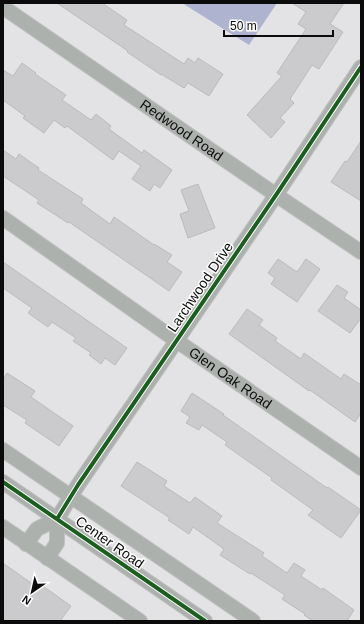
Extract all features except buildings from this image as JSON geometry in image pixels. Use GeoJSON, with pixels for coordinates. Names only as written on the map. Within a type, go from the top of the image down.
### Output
{"type":"FeatureCollection","features":[{"type":"Feature","properties":{"kind":"street","name":"Redwood Road"},"geometry":{"type":"LineString","coordinates":[[3,7],[361,252]]}},
{"type":"Feature","properties":{"kind":"street","name":"Larchwood Drive"},"geometry":{"type":"LineString","coordinates":[[57,519],[71,496],[276,195],[361,67]]}},
{"type":"Feature","properties":{"kind":"street","name":"Glen Oak Road"},"geometry":{"type":"LineString","coordinates":[[3,218],[361,468]]}},
{"type":"Feature","properties":{"kind":"street","name":"Center Road"},"geometry":{"type":"LineString","coordinates":[[3,450],[251,620]]}},
{"type":"Feature","properties":{"kind":"street","name":"Center Road"},"geometry":{"type":"LineString","coordinates":[[3,482],[205,621]]}},
{"type":"Feature","properties":{"kind":"street"},"geometry":{"type":"LineString","coordinates":[[26,544],[37,529],[57,519],[57,543],[47,558]]}},
{"type":"Feature","properties":{"kind":"street"},"geometry":{"type":"LineString","coordinates":[[3,528],[140,621]]}},
{"type":"Feature","properties":{"kind":"water"},"geometry":{"type":"Polygon","coordinates":[[[182,3],[277,3],[249,45],[182,3]]]}},
{"type":"Feature","properties":{"kind":"cycle path"},"geometry":{"type":"LineString","coordinates":[[57,519],[78,485],[276,195],[361,67]]}},
{"type":"Feature","properties":{"kind":"cycle path"},"geometry":{"type":"LineString","coordinates":[[3,482],[205,621]]}}]}
